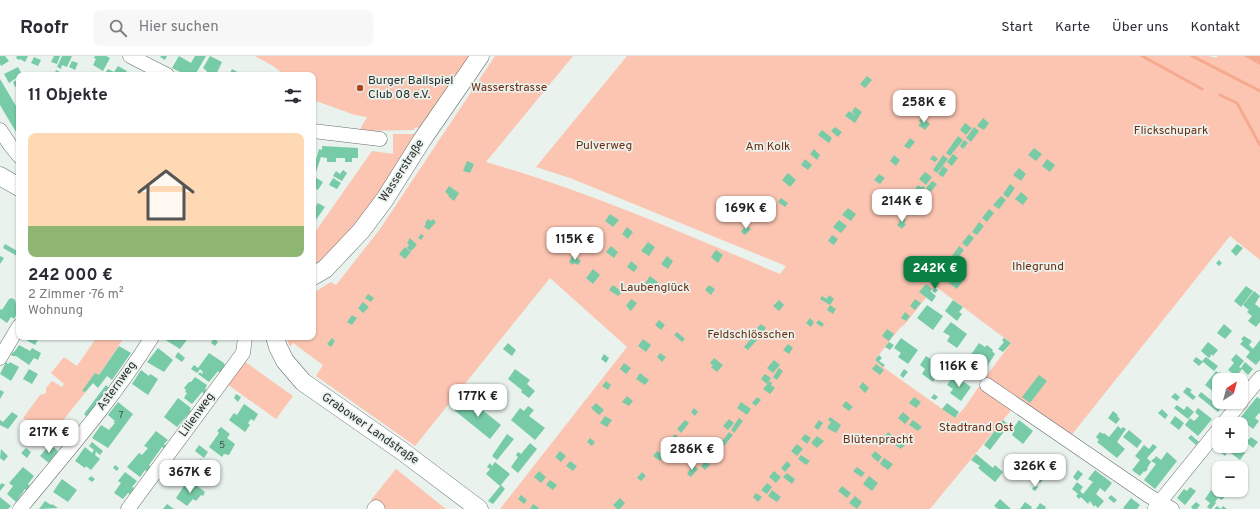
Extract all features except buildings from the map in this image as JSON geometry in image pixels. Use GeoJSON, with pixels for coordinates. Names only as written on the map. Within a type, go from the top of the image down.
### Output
{"type":"FeatureCollection","features":[{"type":"Feature","properties":{"kind":"main road","name":"Wasserstraße"},"geometry":{"type":"LineString","coordinates":[[316,274],[325,269],[362,231],[480,56]]}},
{"type":"Feature","properties":{"kind":"main road"},"geometry":{"type":"LineString","coordinates":[[0,176],[16,185]]}},
{"type":"Feature","properties":{"kind":"main road","name":"Grabower Landstraße"},"geometry":{"type":"LineString","coordinates":[[276,340],[289,368],[303,382],[408,456],[479,509]]}},
{"type":"Feature","properties":{"kind":"street"},"geometry":{"type":"LineString","coordinates":[[130,56],[161,72]]}},
{"type":"Feature","properties":{"kind":"street"},"geometry":{"type":"LineString","coordinates":[[0,130],[16,152]]}},
{"type":"Feature","properties":{"kind":"street"},"geometry":{"type":"LineString","coordinates":[[316,131],[380,139]]}},
{"type":"Feature","properties":{"kind":"street"},"geometry":{"type":"LineString","coordinates":[[0,358],[16,331]]}},
{"type":"Feature","properties":{"kind":"street","name":"Asternweg"},"geometry":{"type":"LineString","coordinates":[[20,509],[92,420],[150,340]]}},
{"type":"Feature","properties":{"kind":"street","name":"Lilienweg"},"geometry":{"type":"LineString","coordinates":[[128,509],[243,353],[245,340]]}},
{"type":"Feature","properties":{"kind":"street"},"geometry":{"type":"LineString","coordinates":[[1248,393],[1260,378]]}},
{"type":"Feature","properties":{"kind":"street"},"geometry":{"type":"LineString","coordinates":[[987,384],[1149,496],[1157,505],[1172,509]]}},
{"type":"Feature","properties":{"kind":"street"},"geometry":{"type":"LineString","coordinates":[[1229,417],[1235,409]]}},
{"type":"Feature","properties":{"kind":"street"},"geometry":{"type":"LineString","coordinates":[[1157,505],[1212,438]]}},
{"type":"Feature","properties":{"kind":"green space","name":"Burger Ballspiel Club 08 e.V."},"geometry":{"type":"Polygon","coordinates":[[[255,56],[474,56],[421,129],[416,127],[413,130],[359,131],[367,117],[355,115],[316,101],[316,72],[281,72],[255,56]]]}},
{"type":"Feature","properties":{"kind":"green space"},"geometry":{"type":"Polygon","coordinates":[[[495,56],[573,56],[486,162],[524,173],[598,199],[780,274],[786,266],[570,178],[536,167],[627,56],[1209,56],[1216,58],[1218,56],[1260,56],[1260,260],[1230,236],[1070,437],[985,378],[1011,343],[935,286],[875,360],[955,418],[965,407],[980,385],[1013,408],[930,509],[500,509],[627,347],[550,278],[415,446],[316,376],[323,365],[293,343],[290,347],[287,340],[316,340],[316,291],[331,282],[336,285],[380,229],[495,56]]]}},
{"type":"Feature","properties":{"kind":"green space"},"geometry":{"type":"Polygon","coordinates":[[[393,134],[417,134],[399,167],[341,243],[316,264],[316,231],[372,151],[393,154],[393,134]]]}},
{"type":"Feature","properties":{"kind":"green space"},"geometry":{"type":"Polygon","coordinates":[[[95,340],[122,340],[98,376],[49,438],[23,418],[40,395],[46,393],[46,388],[52,381],[62,387],[64,384],[51,373],[64,357],[77,366],[95,340]]]}},
{"type":"Feature","properties":{"kind":"green space"},"geometry":{"type":"Polygon","coordinates":[[[244,361],[293,396],[276,419],[227,384],[244,361]]]}},
{"type":"Feature","properties":{"kind":"green space"},"geometry":{"type":"Polygon","coordinates":[[[396,469],[446,509],[383,509],[371,500],[396,469]]]}},
{"type":"Feature","properties":{"kind":"shaded area"},"geometry":{"type":"Polygon","coordinates":[[[1244,56],[1260,56],[1260,65],[1244,56]]]}},
{"type":"Feature","properties":{"kind":"waterway"},"geometry":{"type":"LineString","coordinates":[[1142,56],[1202,89]]}},
{"type":"Feature","properties":{"kind":"waterway"},"geometry":{"type":"LineString","coordinates":[[1192,56],[1260,91]]}},
{"type":"Feature","properties":{"kind":"waterway"},"geometry":{"type":"LineString","coordinates":[[1220,95],[1237,103],[1260,145]]}},
{"type":"Feature","properties":{"kind":"place","name":"Burger Ballspiel Club 08 e.V."},"geometry":{"type":"Point","coordinates":[360,88]}},
{"type":"Feature","properties":{"kind":"park label","name":"Wasserstrasse"},"geometry":{"type":"Point","coordinates":[509,88]}},
{"type":"Feature","properties":{"kind":"park label","name":"Flickschupark"},"geometry":{"type":"Point","coordinates":[1171,131]}},
{"type":"Feature","properties":{"kind":"park label","name":"Pulverweg"},"geometry":{"type":"Point","coordinates":[604,146]}},
{"type":"Feature","properties":{"kind":"park label","name":"Am Kolk"},"geometry":{"type":"Point","coordinates":[768,147]}},
{"type":"Feature","properties":{"kind":"park label","name":"Ihlegrund"},"geometry":{"type":"Point","coordinates":[1038,267]}},
{"type":"Feature","properties":{"kind":"park label","name":"Laubenglück"},"geometry":{"type":"Point","coordinates":[655,288]}},
{"type":"Feature","properties":{"kind":"park label","name":"Feldschlösschen"},"geometry":{"type":"Point","coordinates":[751,335]}},
{"type":"Feature","properties":{"kind":"park label","name":"Stadtrand Ost"},"geometry":{"type":"Point","coordinates":[976,428]}},
{"type":"Feature","properties":{"kind":"park label","name":"Blütenpracht"},"geometry":{"type":"Point","coordinates":[878,440]}}]}
